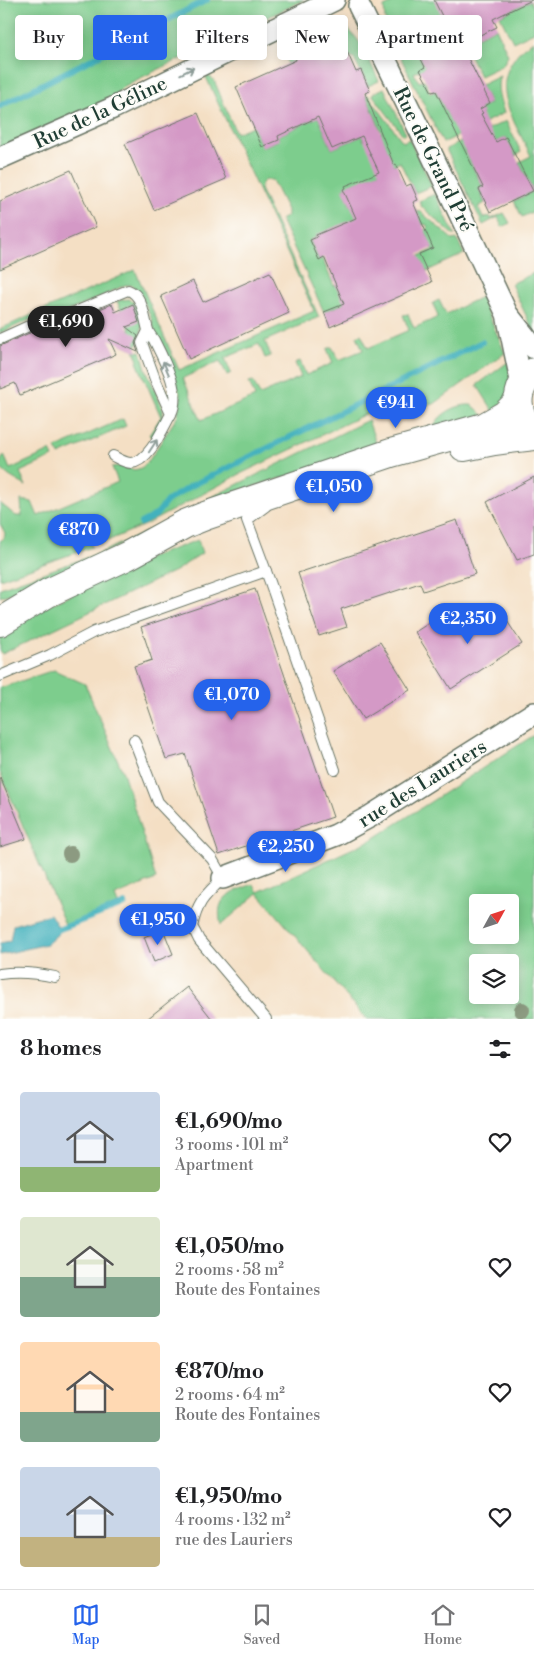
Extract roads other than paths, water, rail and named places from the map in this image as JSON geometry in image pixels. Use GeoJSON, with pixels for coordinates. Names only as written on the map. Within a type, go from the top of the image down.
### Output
{"type":"FeatureCollection","features":[{"type":"Feature","properties":{"kind":"street","name":"Rue de la Géline"},"geometry":{"type":"LineString","coordinates":[[0,158],[113,108],[336,0],[349,8],[362,3]]}},
{"type":"Feature","properties":{"kind":"street","name":"Rue de Grand Pré"},"geometry":{"type":"LineString","coordinates":[[362,3],[507,314],[525,386]]}},
{"type":"Feature","properties":{"kind":"street","name":"Rue de Grand Pré"},"geometry":{"type":"LineString","coordinates":[[507,314],[534,348]]}},
{"type":"Feature","properties":{"kind":"street"},"geometry":{"type":"LineString","coordinates":[[525,386],[521,414],[534,430]]}},
{"type":"Feature","properties":{"kind":"street"},"geometry":{"type":"LineString","coordinates":[[0,622],[48,593],[128,556],[185,524],[204,516],[391,453],[484,427],[505,415],[525,386]]}},
{"type":"Feature","properties":{"kind":"street"},"geometry":{"type":"LineString","coordinates":[[128,556],[247,520],[452,450],[494,441],[534,436]]}},
{"type":"Feature","properties":{"kind":"street"},"geometry":{"type":"LineString","coordinates":[[0,604],[48,593]]}},
{"type":"Feature","properties":{"kind":"street","name":"rue des Lauriers"},"geometry":{"type":"LineString","coordinates":[[223,878],[336,835],[371,816],[534,713]]}},
{"type":"Feature","properties":{"kind":"lane"},"geometry":{"type":"LineString","coordinates":[[0,339],[33,324],[43,325],[128,290],[135,294],[145,314],[148,331],[142,343],[171,414],[158,438],[144,457],[133,463],[112,456]]}},
{"type":"Feature","properties":{"kind":"lane"},"geometry":{"type":"LineString","coordinates":[[292,487],[247,520],[335,770]]}},
{"type":"Feature","properties":{"kind":"lane"},"geometry":{"type":"LineString","coordinates":[[0,676],[50,655],[94,632],[266,571]]}},
{"type":"Feature","properties":{"kind":"lane"},"geometry":{"type":"LineString","coordinates":[[134,740],[158,802],[212,859],[223,878],[196,908],[192,927]]}},
{"type":"Feature","properties":{"kind":"lane"},"geometry":{"type":"LineString","coordinates":[[131,923],[156,917],[173,918],[192,927],[199,940],[266,1019]]}},
{"type":"Feature","properties":{"kind":"lane"},"geometry":{"type":"LineString","coordinates":[[0,974],[32,972],[56,977]]}},
{"type":"Feature","properties":{"kind":"water"},"geometry":{"type":"Polygon","coordinates":[[[50,914],[61,931],[47,944],[0,955],[0,943],[10,941],[13,925],[50,914]]]}},
{"type":"Feature","properties":{"kind":"waterway"},"geometry":{"type":"LineString","coordinates":[[0,106],[207,0]]}},
{"type":"Feature","properties":{"kind":"waterway"},"geometry":{"type":"LineString","coordinates":[[141,523],[156,515],[167,501],[191,486],[482,342]]}},
{"type":"Feature","properties":{"kind":"waterway"},"geometry":{"type":"LineString","coordinates":[[52,932],[125,904]]}}]}
